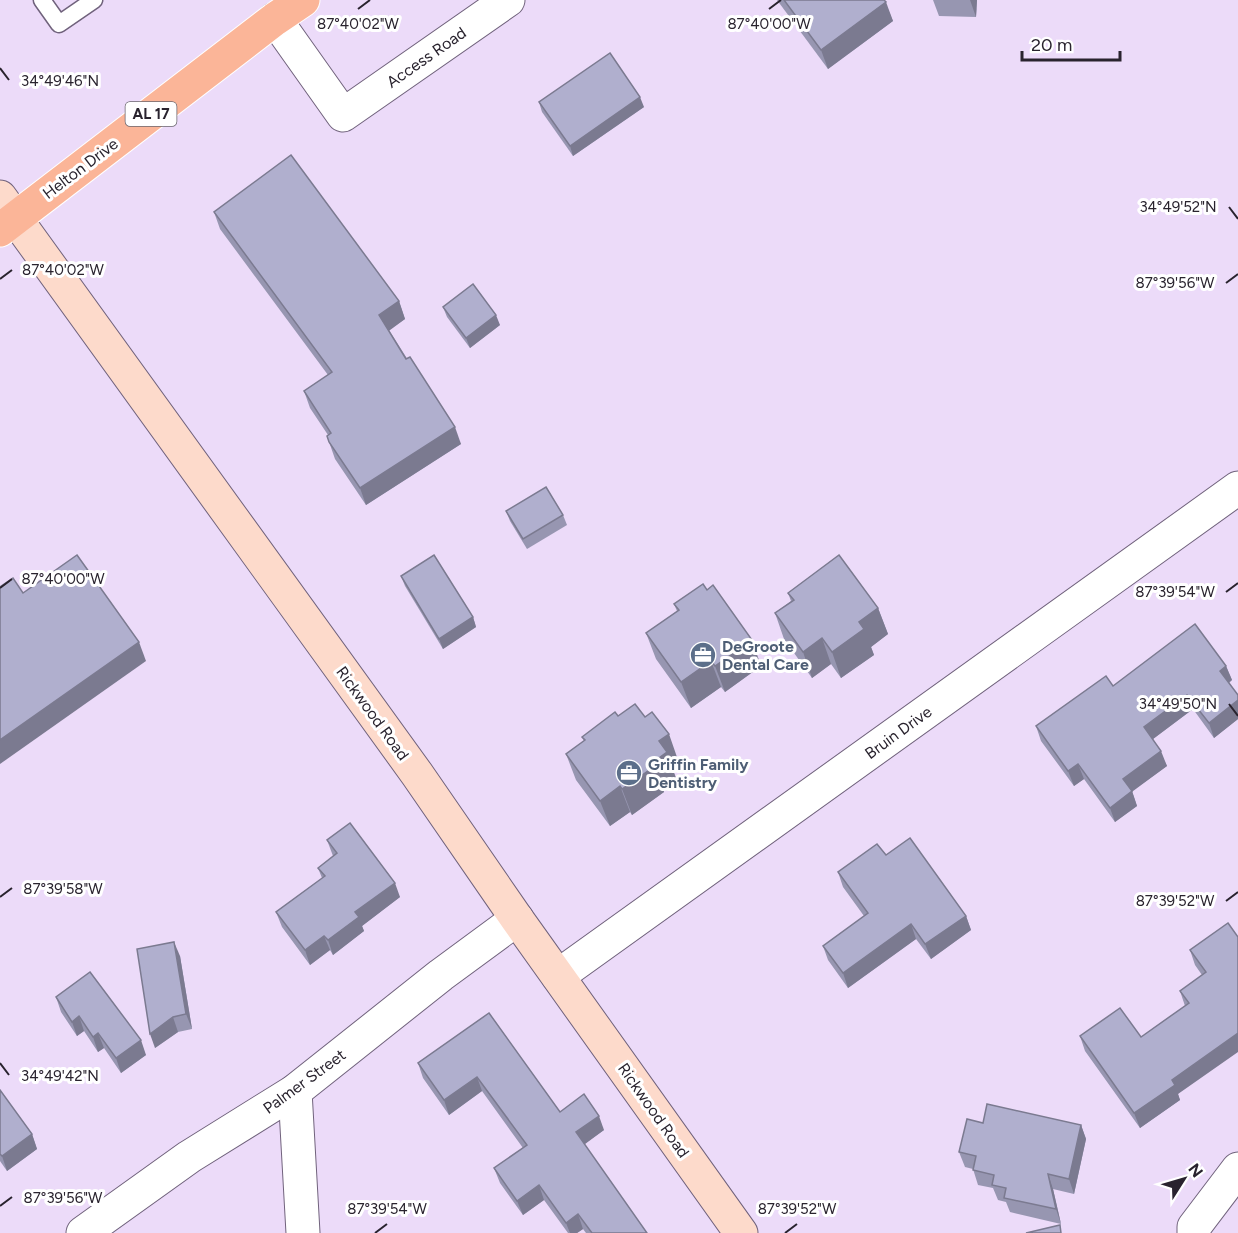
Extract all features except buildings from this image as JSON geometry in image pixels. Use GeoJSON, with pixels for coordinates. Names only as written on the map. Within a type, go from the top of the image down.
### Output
{"type":"FeatureCollection","features":[{"type":"Feature","properties":{"kind":"main road","name":"Helton Drive"},"geometry":{"type":"LineString","coordinates":[[5,215],[303,0]]}},
{"type":"Feature","properties":{"kind":"main road","name":"Rickwood Road"},"geometry":{"type":"LineString","coordinates":[[5,215],[417,774],[517,919],[741,1233]]}},
{"type":"Feature","properties":{"kind":"street","name":"Access Road"},"geometry":{"type":"LineString","coordinates":[[275,19],[343,115],[508,0]]}},
{"type":"Feature","properties":{"kind":"street","name":"Bruin Drive"},"geometry":{"type":"LineString","coordinates":[[558,976],[1235,496]]}},
{"type":"Feature","properties":{"kind":"street","name":"Palmer Street"},"geometry":{"type":"LineString","coordinates":[[83,1233],[189,1158],[295,1091],[441,975],[517,919]]}},
{"type":"Feature","properties":{"kind":"street"},"geometry":{"type":"LineString","coordinates":[[295,1091],[303,1233]]}},
{"type":"Feature","properties":{"kind":"street"},"geometry":{"type":"LineString","coordinates":[[1194,1233],[1194,1227],[1238,1169]]}},
{"type":"Feature","properties":{"kind":"lane"},"geometry":{"type":"LineString","coordinates":[[42,0],[59,24],[94,0]]}},
{"type":"Feature","properties":{"kind":"place","name":"DeGroote Dental Care"},"geometry":{"type":"Point","coordinates":[703,655]}},
{"type":"Feature","properties":{"kind":"place","name":"Griffin Family Dentistry"},"geometry":{"type":"Point","coordinates":[629,773]}}]}
